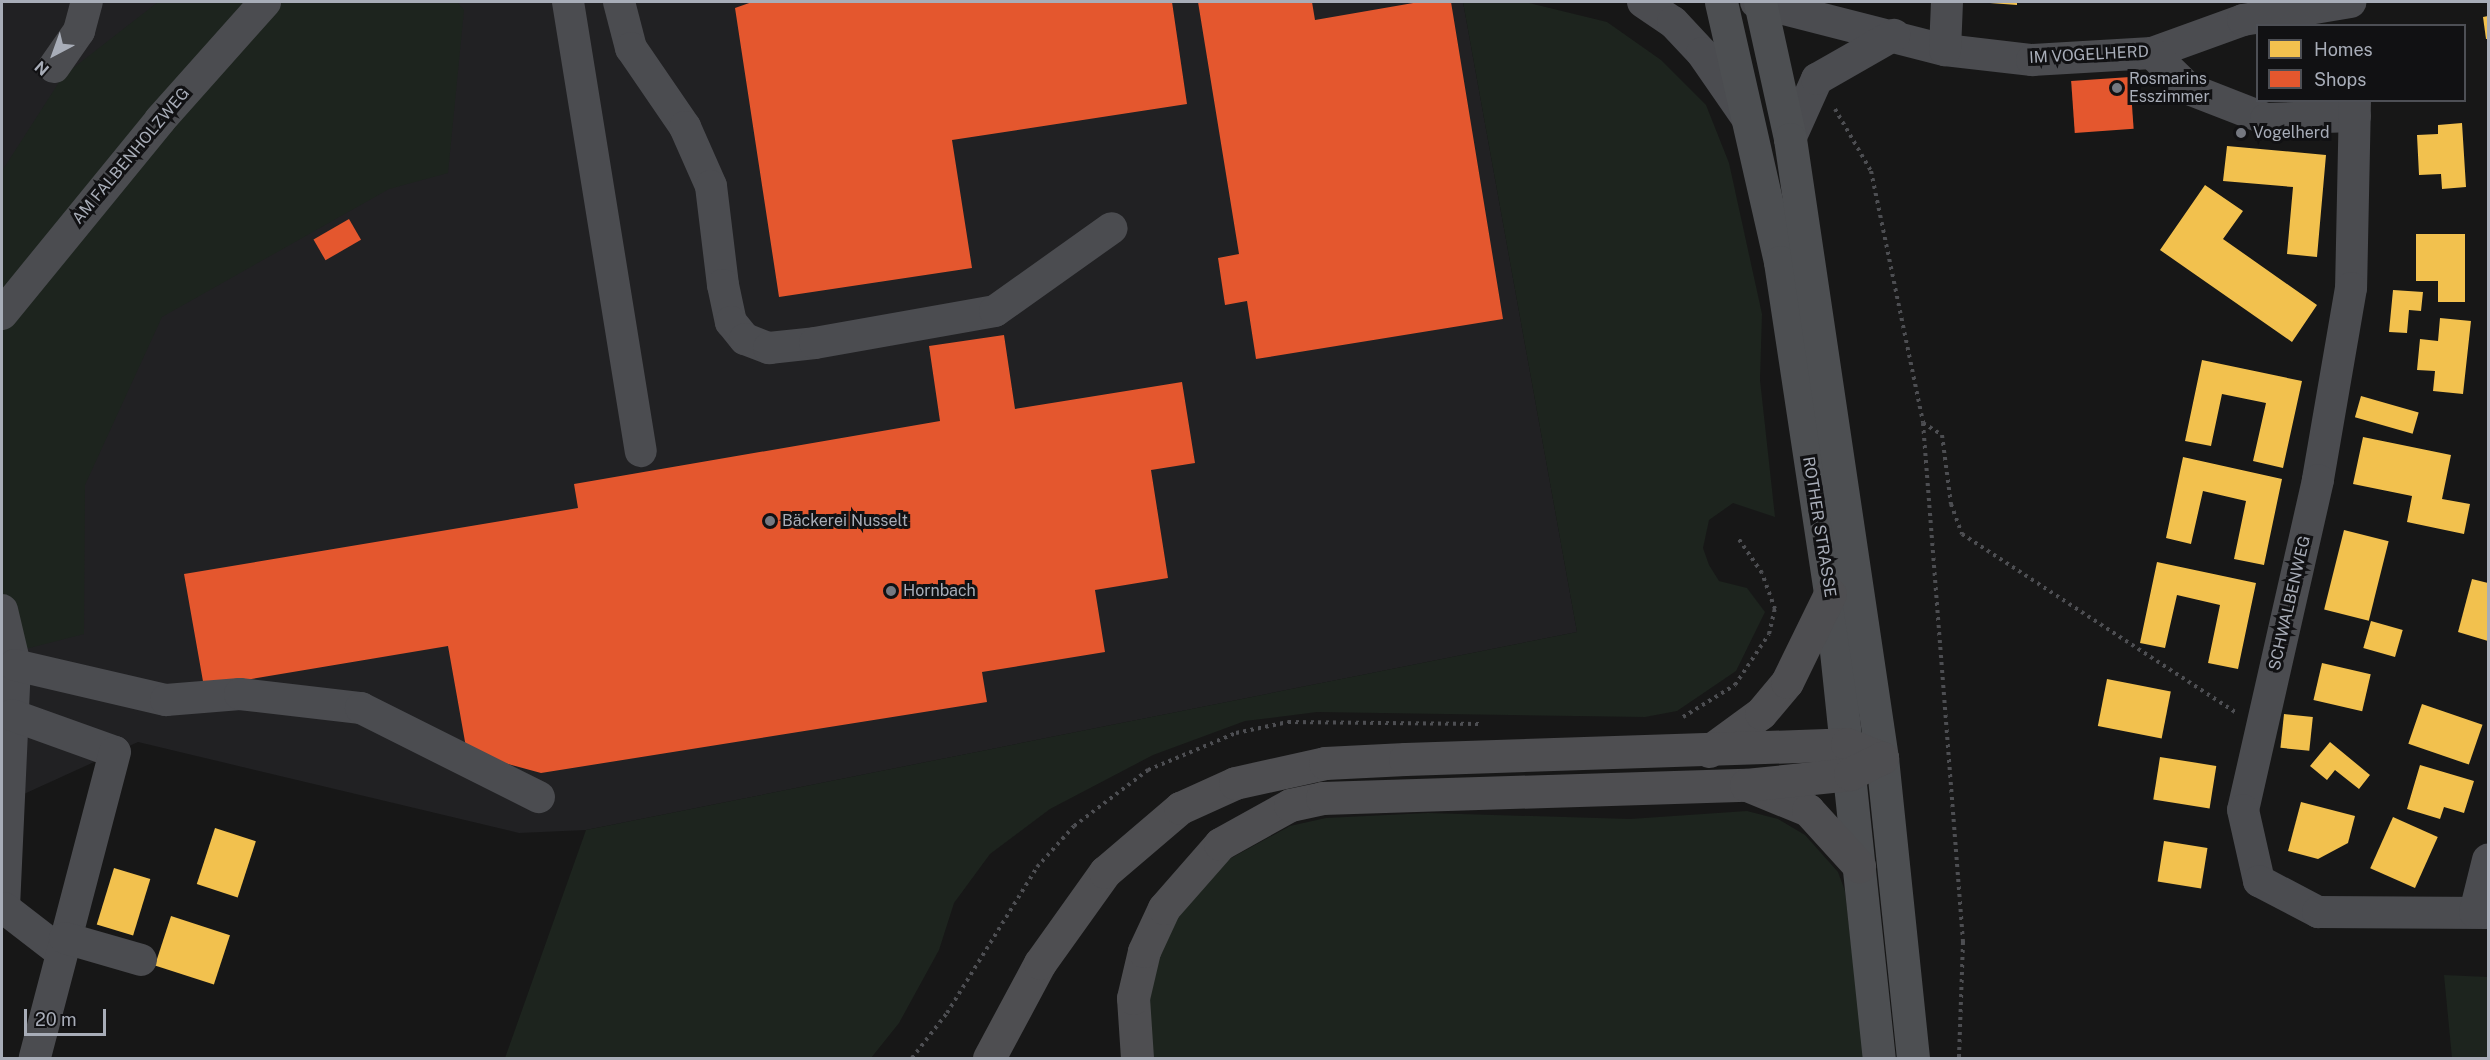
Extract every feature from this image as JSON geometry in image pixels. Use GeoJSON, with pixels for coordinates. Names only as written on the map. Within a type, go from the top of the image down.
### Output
{"type":"FeatureCollection","features":[{"type":"Feature","properties":{"kind":"highway"},"geometry":{"type":"LineString","coordinates":[[1709,751],[1761,714],[1787,682],[1830,594]]}},
{"type":"Feature","properties":{"kind":"highway"},"geometry":{"type":"LineString","coordinates":[[989,1059],[1040,963],[1105,872],[1180,808],[1235,783],[1325,763],[1709,751],[1848,759],[1882,758]]}},
{"type":"Feature","properties":{"kind":"highway"},"geometry":{"type":"LineString","coordinates":[[1137,1059],[1133,998],[1144,951],[1164,908],[1220,844],[1259,819],[1323,798],[1746,784],[1848,759]]}},
{"type":"Feature","properties":{"kind":"highway"},"geometry":{"type":"LineString","coordinates":[[1746,784],[1808,810],[1859,866]]}},
{"type":"Feature","properties":{"kind":"main road","name":"ROTHER STRASSE"},"geometry":{"type":"LineString","coordinates":[[1721,2],[1780,262],[1830,594],[1879,1059]]}},
{"type":"Feature","properties":{"kind":"main road","name":"ROTHER STRASSE"},"geometry":{"type":"LineString","coordinates":[[1759,2],[1791,139],[1882,758],[1913,1059]]}},
{"type":"Feature","properties":{"kind":"street"},"geometry":{"type":"LineString","coordinates":[[54,67],[79,31],[87,2]]}},
{"type":"Feature","properties":{"kind":"street","name":"AM FALBENHOLZWEG"},"geometry":{"type":"LineString","coordinates":[[2,315],[160,120],[265,2]]}},
{"type":"Feature","properties":{"kind":"street"},"geometry":{"type":"LineString","coordinates":[[568,2],[641,451]]}},
{"type":"Feature","properties":{"kind":"street"},"geometry":{"type":"LineString","coordinates":[[619,2],[631,48],[685,127],[711,186],[723,285],[732,322],[746,339],[769,348],[814,343],[995,311],[1112,228]]}},
{"type":"Feature","properties":{"kind":"street"},"geometry":{"type":"LineString","coordinates":[[1643,2],[1673,22],[1702,52],[1749,121]]}},
{"type":"Feature","properties":{"kind":"street","name":"IM VOGELHERD"},"geometry":{"type":"LineString","coordinates":[[1759,2],[1825,11],[1945,50],[2032,60],[2152,53],[2244,11],[2353,2]]}},
{"type":"Feature","properties":{"kind":"street"},"geometry":{"type":"LineString","coordinates":[[1945,50],[1947,2]]}},
{"type":"Feature","properties":{"kind":"street"},"geometry":{"type":"LineString","coordinates":[[2353,2],[2356,24]]}},
{"type":"Feature","properties":{"kind":"street"},"geometry":{"type":"LineString","coordinates":[[1791,139],[1817,79],[1894,35]]}},
{"type":"Feature","properties":{"kind":"street"},"geometry":{"type":"LineString","coordinates":[[2152,53],[2189,89],[2265,119],[2355,108]]}},
{"type":"Feature","properties":{"kind":"street","name":"SCHWALBENWEG"},"geometry":{"type":"LineString","coordinates":[[2355,108],[2351,288],[2318,480],[2243,810],[2259,881],[2318,912],[2482,912]]}},
{"type":"Feature","properties":{"kind":"street"},"geometry":{"type":"LineString","coordinates":[[2,610],[15,665],[4,908],[63,945],[141,960]]}},
{"type":"Feature","properties":{"kind":"street"},"geometry":{"type":"LineString","coordinates":[[15,665],[166,700],[240,694],[361,708],[539,797]]}},
{"type":"Feature","properties":{"kind":"street"},"geometry":{"type":"LineString","coordinates":[[12,715],[115,752],[35,1059]]}},
{"type":"Feature","properties":{"kind":"street"},"geometry":{"type":"LineString","coordinates":[[2482,912],[2488,860]]}},
{"type":"Feature","properties":{"kind":"path"},"geometry":{"type":"LineString","coordinates":[[1817,79],[1871,171],[1923,423],[1963,942],[1959,1059]]}},
{"type":"Feature","properties":{"kind":"path"},"geometry":{"type":"LineString","coordinates":[[1923,423],[1942,435],[1951,504],[1962,534],[2261,728]]}},
{"type":"Feature","properties":{"kind":"shaded area"},"geometry":{"type":"Polygon","coordinates":[[[2,2],[1463,2],[1577,632],[586,830],[519,833],[138,742],[2,804],[2,2]]]}},
{"type":"Feature","properties":{"kind":"shaded area"},"geometry":{"type":"Polygon","coordinates":[[[158,2],[457,2],[464,10],[448,173],[389,189],[162,317],[85,485],[84,634],[2,655],[2,171],[63,76],[158,2]]]}},
{"type":"Feature","properties":{"kind":"shaded area"},"geometry":{"type":"Polygon","coordinates":[[[1463,2],[1525,2],[1607,22],[1661,60],[1706,105],[1729,163],[1762,314],[1760,380],[1775,517],[1733,503],[1709,520],[1703,548],[1709,565],[1719,581],[1747,588],[1765,612],[1736,671],[1677,711],[1645,717],[1317,712],[1245,721],[1153,755],[1050,809],[990,854],[954,903],[939,950],[899,1023],[871,1058],[505,1058],[586,830],[1577,632],[1463,2]]]}},
{"type":"Feature","properties":{"kind":"shaded area"},"geometry":{"type":"Polygon","coordinates":[[[1747,811],[1778,819],[1805,835],[1838,872],[1845,891],[1864,1058],[1152,1058],[1147,1037],[1149,989],[1169,929],[1224,862],[1290,826],[1326,818],[1428,813],[1630,819],[1747,811]]]}},
{"type":"Feature","properties":{"kind":"shaded area"},"geometry":{"type":"Polygon","coordinates":[[[2444,975],[2488,977],[2488,1058],[2452,1058],[2444,975]]]}},
{"type":"Feature","properties":{"kind":"building: Homes"},"geometry":{"type":"Polygon","coordinates":[[[2017,2],[2017,5],[1990,3],[2017,2]]]}},
{"type":"Feature","properties":{"kind":"building: Homes"},"geometry":{"type":"Polygon","coordinates":[[[2488,16],[2488,39],[2486,39],[2483,17],[2488,16]]]}},
{"type":"Feature","properties":{"kind":"building: Homes"},"geometry":{"type":"Polygon","coordinates":[[[2462,123],[2466,187],[2442,189],[2441,174],[2419,175],[2417,135],[2438,134],[2438,125],[2462,123]]]}},
{"type":"Feature","properties":{"kind":"building: Homes"},"geometry":{"type":"Polygon","coordinates":[[[2227,146],[2326,155],[2317,257],[2287,254],[2293,187],[2223,181],[2227,146]]]}},
{"type":"Feature","properties":{"kind":"building: Homes"},"geometry":{"type":"Polygon","coordinates":[[[2205,185],[2243,211],[2223,239],[2317,305],[2292,342],[2160,250],[2205,185]]]}},
{"type":"Feature","properties":{"kind":"building: Homes"},"geometry":{"type":"Polygon","coordinates":[[[2416,234],[2465,234],[2465,302],[2438,302],[2438,281],[2416,281],[2416,234]]]}},
{"type":"Feature","properties":{"kind":"building: Homes"},"geometry":{"type":"Polygon","coordinates":[[[2393,290],[2423,292],[2421,311],[2409,310],[2407,333],[2389,332],[2393,290]]]}},
{"type":"Feature","properties":{"kind":"building: Homes"},"geometry":{"type":"Polygon","coordinates":[[[2440,318],[2471,321],[2463,394],[2433,391],[2435,371],[2417,370],[2420,339],[2438,341],[2440,318]]]}},
{"type":"Feature","properties":{"kind":"building: Homes"},"geometry":{"type":"Polygon","coordinates":[[[2202,360],[2302,381],[2283,468],[2253,461],[2266,403],[2222,394],[2211,446],[2185,441],[2202,360]]]}},
{"type":"Feature","properties":{"kind":"building: Homes"},"geometry":{"type":"Polygon","coordinates":[[[2361,396],[2419,413],[2413,434],[2355,417],[2361,396]]]}},
{"type":"Feature","properties":{"kind":"building: Homes"},"geometry":{"type":"Polygon","coordinates":[[[2363,437],[2451,455],[2442,499],[2470,504],[2464,534],[2407,522],[2412,496],[2353,484],[2363,437]]]}},
{"type":"Feature","properties":{"kind":"building: Homes"},"geometry":{"type":"Polygon","coordinates":[[[2183,457],[2282,479],[2264,565],[2234,559],[2246,501],[2203,491],[2191,544],[2166,538],[2183,457]]]}},
{"type":"Feature","properties":{"kind":"building: Homes"},"geometry":{"type":"Polygon","coordinates":[[[2344,530],[2389,541],[2369,621],[2324,610],[2344,530]]]}},
{"type":"Feature","properties":{"kind":"building: Homes"},"geometry":{"type":"Polygon","coordinates":[[[2157,562],[2256,583],[2238,669],[2208,663],[2220,605],[2177,595],[2165,648],[2140,643],[2157,562]]]}},
{"type":"Feature","properties":{"kind":"building: Homes"},"geometry":{"type":"Polygon","coordinates":[[[2472,579],[2488,583],[2488,641],[2458,632],[2472,579]]]}},
{"type":"Feature","properties":{"kind":"building: Homes"},"geometry":{"type":"Polygon","coordinates":[[[2371,621],[2403,630],[2395,657],[2363,648],[2371,621]]]}},
{"type":"Feature","properties":{"kind":"building: Homes"},"geometry":{"type":"Polygon","coordinates":[[[2322,663],[2371,674],[2362,711],[2313,700],[2322,663]]]}},
{"type":"Feature","properties":{"kind":"building: Homes"},"geometry":{"type":"Polygon","coordinates":[[[2107,679],[2171,691],[2162,739],[2098,726],[2107,679]]]}},
{"type":"Feature","properties":{"kind":"building: Homes"},"geometry":{"type":"Polygon","coordinates":[[[2422,704],[2483,725],[2469,765],[2408,744],[2422,704]]]}},
{"type":"Feature","properties":{"kind":"building: Homes"},"geometry":{"type":"Polygon","coordinates":[[[2284,714],[2313,717],[2309,751],[2280,748],[2284,714]]]}},
{"type":"Feature","properties":{"kind":"building: Homes"},"geometry":{"type":"Polygon","coordinates":[[[2330,742],[2370,775],[2359,789],[2335,770],[2327,780],[2310,766],[2330,742]]]}},
{"type":"Feature","properties":{"kind":"building: Homes"},"geometry":{"type":"Polygon","coordinates":[[[2160,757],[2216,766],[2210,808],[2153,799],[2160,757]]]}},
{"type":"Feature","properties":{"kind":"building: Homes"},"geometry":{"type":"Polygon","coordinates":[[[2420,765],[2474,781],[2464,813],[2444,807],[2440,819],[2407,809],[2420,765]]]}},
{"type":"Feature","properties":{"kind":"building: Homes"},"geometry":{"type":"Polygon","coordinates":[[[2301,802],[2355,816],[2348,843],[2318,859],[2288,851],[2301,802]]]}},
{"type":"Feature","properties":{"kind":"building: Homes"},"geometry":{"type":"Polygon","coordinates":[[[2393,817],[2438,837],[2415,888],[2370,868],[2393,817]]]}},
{"type":"Feature","properties":{"kind":"building: Homes"},"geometry":{"type":"Polygon","coordinates":[[[215,828],[256,841],[238,897],[197,884],[215,828]]]}},
{"type":"Feature","properties":{"kind":"building: Homes"},"geometry":{"type":"Polygon","coordinates":[[[2164,841],[2207,848],[2201,888],[2158,881],[2164,841]]]}},
{"type":"Feature","properties":{"kind":"building: Homes"},"geometry":{"type":"Polygon","coordinates":[[[114,868],[150,879],[133,936],[97,924],[114,868]]]}},
{"type":"Feature","properties":{"kind":"building: Homes"},"geometry":{"type":"Polygon","coordinates":[[[171,916],[230,935],[214,985],[155,965],[171,916]]]}},
{"type":"Feature","properties":{"kind":"building: Shops"},"geometry":{"type":"Polygon","coordinates":[[[752,2],[1172,2],[1187,104],[952,140],[972,268],[779,297],[735,8],[752,2]]]}},
{"type":"Feature","properties":{"kind":"building: Shops"},"geometry":{"type":"Polygon","coordinates":[[[1198,2],[1312,2],[1315,20],[1419,2],[1451,2],[1503,319],[1256,359],[1247,301],[1225,305],[1218,258],[1239,254],[1198,2]]]}},
{"type":"Feature","properties":{"kind":"building: Shops"},"geometry":{"type":"Polygon","coordinates":[[[2130,77],[2134,129],[2075,133],[2071,81],[2130,77]]]}},
{"type":"Feature","properties":{"kind":"building: Shops"},"geometry":{"type":"Polygon","coordinates":[[[349,219],[361,240],[325,260],[313,239],[349,219]]]}},
{"type":"Feature","properties":{"kind":"building: Shops"},"geometry":{"type":"Polygon","coordinates":[[[1004,335],[1015,409],[1182,382],[1195,463],[1151,470],[1168,578],[1095,590],[1105,652],[982,672],[987,702],[541,773],[467,753],[448,646],[204,687],[184,574],[578,508],[574,484],[940,421],[929,346],[1004,335]]]}},
{"type":"Feature","properties":{"kind":"place","name":"Rosmarins Esszimmer"},"geometry":{"type":"Point","coordinates":[2117,88]}},
{"type":"Feature","properties":{"kind":"place","name":"Vogelherd"},"geometry":{"type":"Point","coordinates":[2241,133]}},
{"type":"Feature","properties":{"kind":"place","name":"Bäckerei Nusselt"},"geometry":{"type":"Point","coordinates":[770,521]}},
{"type":"Feature","properties":{"kind":"place","name":"Hornbach"},"geometry":{"type":"Point","coordinates":[891,591]}}]}
